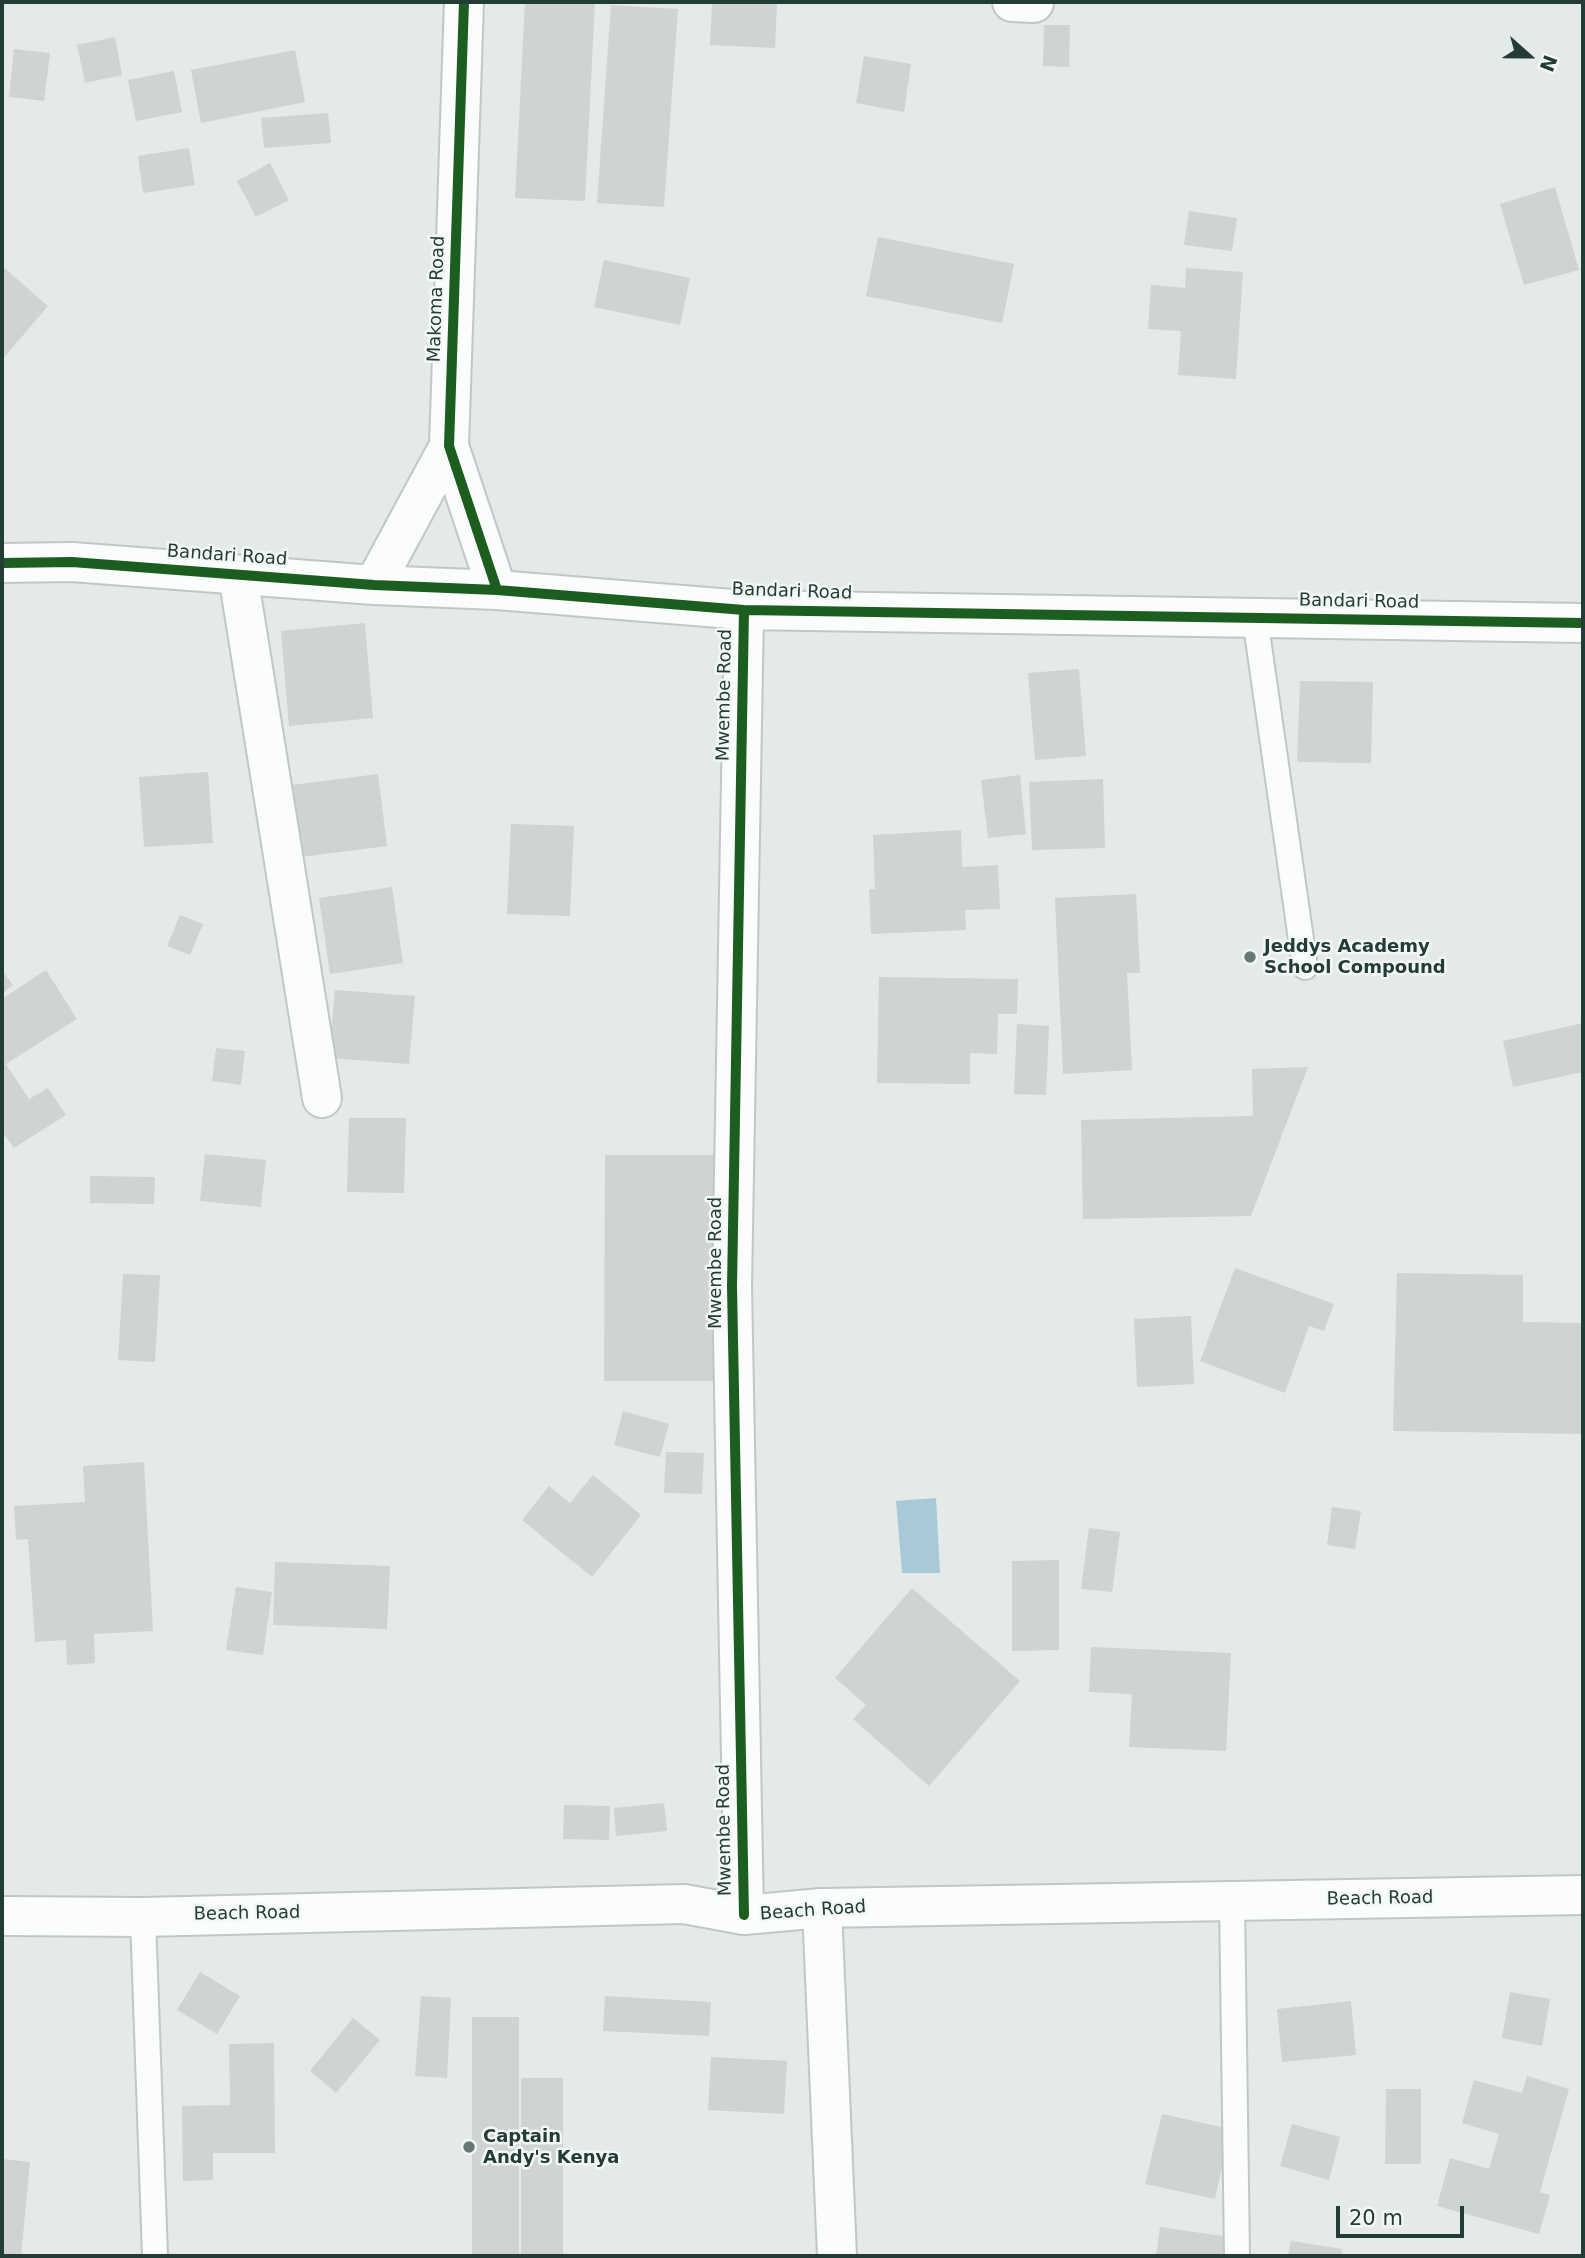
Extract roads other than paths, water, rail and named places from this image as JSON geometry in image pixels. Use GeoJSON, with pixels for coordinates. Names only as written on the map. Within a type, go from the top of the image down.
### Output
{"type":"FeatureCollection","features":[{"type":"Feature","properties":{"kind":"street","name":"Makoma Road"},"geometry":{"type":"LineString","coordinates":[[464,2],[449,446],[497,590]]}},
{"type":"Feature","properties":{"kind":"street","name":"Makoma Road"},"geometry":{"type":"LineString","coordinates":[[374,585],[449,446]]}},
{"type":"Feature","properties":{"kind":"street","name":"Bandari Road"},"geometry":{"type":"LineString","coordinates":[[2,563],[72,562],[374,585],[497,590],[744,610],[1583,623]]}},
{"type":"Feature","properties":{"kind":"street"},"geometry":{"type":"LineString","coordinates":[[238,575],[322,1098]]}},
{"type":"Feature","properties":{"kind":"street","name":"Mwembe Road"},"geometry":{"type":"LineString","coordinates":[[744,610],[732,1286],[744,1916]]}},
{"type":"Feature","properties":{"kind":"street","name":"Beach Road"},"geometry":{"type":"LineString","coordinates":[[2,1916],[143,1917],[684,1904],[744,1916],[822,1908],[1583,1895]]}},
{"type":"Feature","properties":{"kind":"street"},"geometry":{"type":"LineString","coordinates":[[822,1908],[837,2256]]}},
{"type":"Feature","properties":{"kind":"lane"},"geometry":{"type":"LineString","coordinates":[[1255,618],[1305,967]]}},
{"type":"Feature","properties":{"kind":"lane"},"geometry":{"type":"LineString","coordinates":[[1232,1901],[1237,2256]]}},
{"type":"Feature","properties":{"kind":"lane"},"geometry":{"type":"LineString","coordinates":[[143,1917],[155,2256]]}},
{"type":"Feature","properties":{"kind":"water"},"geometry":{"type":"Polygon","coordinates":[[[936,1498],[940,1573],[902,1573],[896,1501],[936,1498]]]}},
{"type":"Feature","properties":{"kind":"place","name":"Jeddys Academy School Compound"},"geometry":{"type":"Point","coordinates":[1250,957]}},
{"type":"Feature","properties":{"kind":"place","name":"Captain Andy's Kenya"},"geometry":{"type":"Point","coordinates":[469,2147]}}]}
